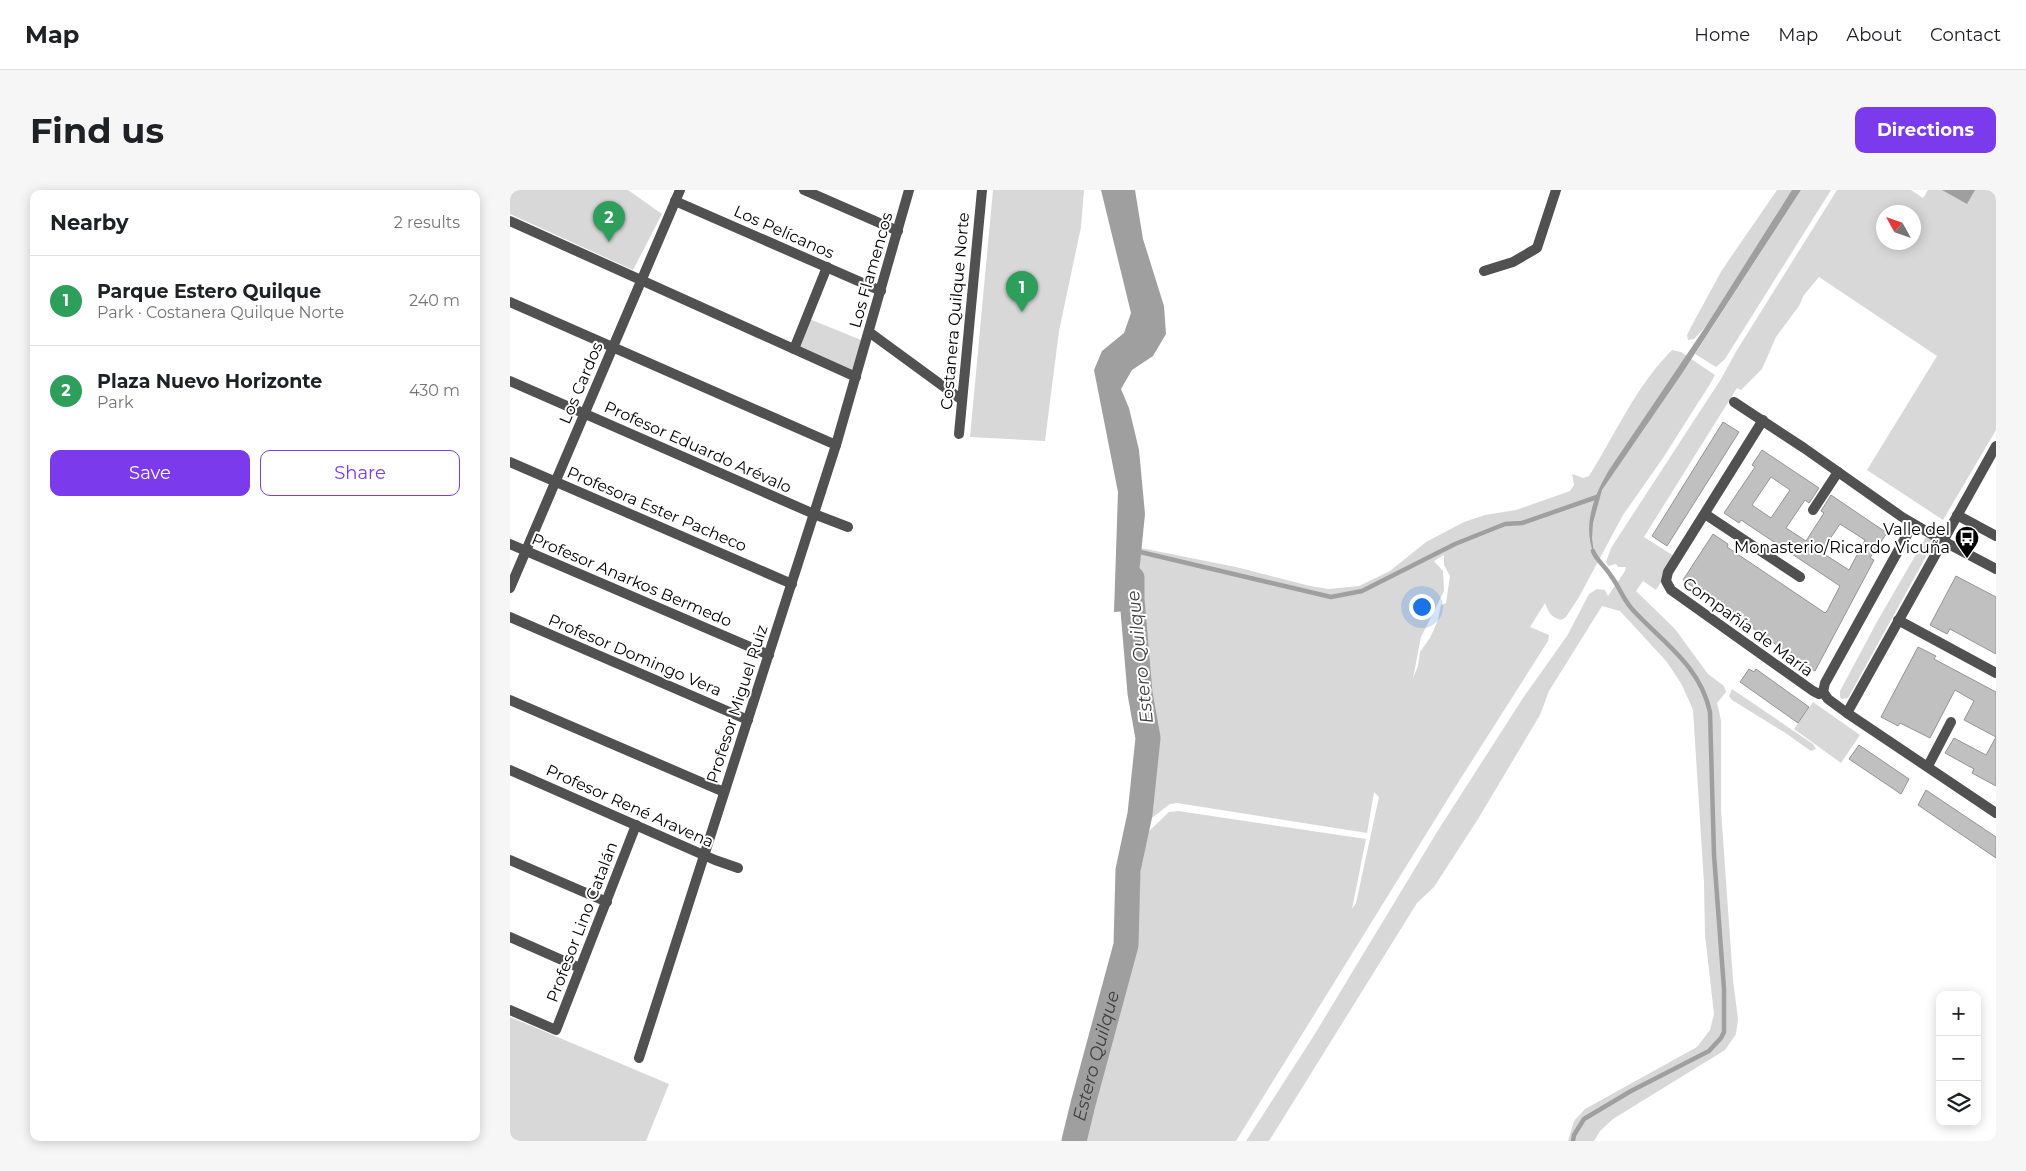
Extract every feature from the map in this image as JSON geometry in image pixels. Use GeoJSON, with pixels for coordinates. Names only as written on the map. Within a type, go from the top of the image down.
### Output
{"type":"FeatureCollection","features":[{"type":"Feature","properties":{"kind":"street","name":"Los Cardos"},"geometry":{"type":"LineString","coordinates":[[510,588],[680,190]]}},
{"type":"Feature","properties":{"kind":"street"},"geometry":{"type":"LineString","coordinates":[[804,190],[898,231]]}},
{"type":"Feature","properties":{"kind":"street","name":"Los Flamencos"},"geometry":{"type":"LineString","coordinates":[[861,358],[909,190]]}},
{"type":"Feature","properties":{"kind":"street","name":"Costanera Quilque Norte"},"geometry":{"type":"LineString","coordinates":[[958,434],[982,190]]}},
{"type":"Feature","properties":{"kind":"street"},"geometry":{"type":"LineString","coordinates":[[1484,271],[1513,262],[1537,248],[1556,190]]}},
{"type":"Feature","properties":{"kind":"street","name":"Los Pelícanos"},"geometry":{"type":"LineString","coordinates":[[675,201],[881,291]]}},
{"type":"Feature","properties":{"kind":"street"},"geometry":{"type":"LineString","coordinates":[[510,221],[856,377]]}},
{"type":"Feature","properties":{"kind":"street"},"geometry":{"type":"LineString","coordinates":[[794,349],[827,267]]}},
{"type":"Feature","properties":{"kind":"street"},"geometry":{"type":"LineString","coordinates":[[510,302],[836,445]]}},
{"type":"Feature","properties":{"kind":"street"},"geometry":{"type":"LineString","coordinates":[[869,332],[962,400]]}},
{"type":"Feature","properties":{"kind":"street","name":"Profesor Miguel Ruiz"},"geometry":{"type":"LineString","coordinates":[[639,1058],[792,584],[861,358]]}},
{"type":"Feature","properties":{"kind":"street","name":"Profesor Eduardo Arévalo"},"geometry":{"type":"LineString","coordinates":[[510,381],[814,514],[848,527]]}},
{"type":"Feature","properties":{"kind":"street"},"geometry":{"type":"LineString","coordinates":[[1734,402],[1913,524],[1996,569]]}},
{"type":"Feature","properties":{"kind":"street","name":"Compañía de María"},"geometry":{"type":"LineString","coordinates":[[1762,420],[1668,572],[1666,581],[1668,588],[1812,691],[1819,694],[1823,692],[1828,700],[1847,713],[1995,809]]}},
{"type":"Feature","properties":{"kind":"street"},"geometry":{"type":"LineString","coordinates":[[1847,713],[1996,446]]}},
{"type":"Feature","properties":{"kind":"street","name":"Profesora Ester Pacheco"},"geometry":{"type":"LineString","coordinates":[[510,462],[792,584]]}},
{"type":"Feature","properties":{"kind":"street"},"geometry":{"type":"LineString","coordinates":[[1813,510],[1838,472]]}},
{"type":"Feature","properties":{"kind":"street"},"geometry":{"type":"LineString","coordinates":[[1705,514],[1800,577]]}},
{"type":"Feature","properties":{"kind":"street"},"geometry":{"type":"LineString","coordinates":[[1957,515],[1996,536]]}},
{"type":"Feature","properties":{"kind":"street"},"geometry":{"type":"LineString","coordinates":[[1823,692],[1866,608],[1913,524]]}},
{"type":"Feature","properties":{"kind":"street","name":"Profesor Anarkos Bermedo"},"geometry":{"type":"LineString","coordinates":[[510,544],[769,655]]}},
{"type":"Feature","properties":{"kind":"street","name":"Profesor Domingo Vera"},"geometry":{"type":"LineString","coordinates":[[510,617],[748,720]]}},
{"type":"Feature","properties":{"kind":"street"},"geometry":{"type":"LineString","coordinates":[[1898,620],[1996,673]]}},
{"type":"Feature","properties":{"kind":"street"},"geometry":{"type":"LineString","coordinates":[[510,700],[724,792]]}},
{"type":"Feature","properties":{"kind":"street"},"geometry":{"type":"LineString","coordinates":[[1928,766],[1951,722]]}},
{"type":"Feature","properties":{"kind":"street","name":"Profesor René Aravena"},"geometry":{"type":"LineString","coordinates":[[510,770],[704,856],[738,868]]}},
{"type":"Feature","properties":{"kind":"street","name":"Profesor Lino Catalán"},"geometry":{"type":"LineString","coordinates":[[510,1010],[556,1030],[636,825]]}},
{"type":"Feature","properties":{"kind":"street"},"geometry":{"type":"LineString","coordinates":[[510,860],[607,902]]}},
{"type":"Feature","properties":{"kind":"street"},"geometry":{"type":"LineString","coordinates":[[510,937],[580,968]]}},
{"type":"Feature","properties":{"kind":"shaded area"},"geometry":{"type":"Polygon","coordinates":[[[510,190],[628,190],[662,214],[633,270],[510,214],[510,190]]]}},
{"type":"Feature","properties":{"kind":"shaded area"},"geometry":{"type":"Polygon","coordinates":[[[993,190],[1084,190],[1081,227],[1059,331],[1045,441],[970,437],[993,190]]]}},
{"type":"Feature","properties":{"kind":"shaded area"},"geometry":{"type":"Polygon","coordinates":[[[1101,190],[1135,190],[1143,239],[1164,306],[1166,334],[1153,356],[1132,370],[1121,389],[1129,408],[1139,450],[1145,514],[1138,584],[1140,610],[1114,612],[1118,492],[1094,370],[1102,351],[1124,333],[1131,313],[1101,190]]]}},
{"type":"Feature","properties":{"kind":"shaded area"},"geometry":{"type":"Polygon","coordinates":[[[1777,190],[1793,190],[1706,326],[1694,339],[1688,340],[1687,335],[1722,270],[1777,190]]]}},
{"type":"Feature","properties":{"kind":"shaded area"},"geometry":{"type":"Polygon","coordinates":[[[1792,190],[1801,190],[1681,375],[1602,490],[1593,523],[1594,554],[1589,533],[1591,511],[1594,500],[1609,470],[1706,326],[1792,190]]]}},
{"type":"Feature","properties":{"kind":"shaded area"},"geometry":{"type":"Polygon","coordinates":[[[1801,190],[1831,190],[1725,359],[1716,367],[1695,354],[1801,190]]]}},
{"type":"Feature","properties":{"kind":"shaded area"},"geometry":{"type":"Polygon","coordinates":[[[1837,190],[1911,190],[1923,198],[1928,190],[1996,190],[1996,430],[1943,520],[1867,470],[1937,356],[1819,277],[1804,295],[1799,306],[1776,337],[1762,369],[1741,390],[1737,388],[1644,537],[1677,558],[1656,590],[1643,581],[1636,591],[1675,629],[1708,674],[1724,686],[1726,692],[1717,703],[1721,720],[1721,810],[1733,980],[1738,1019],[1736,1034],[1725,1050],[1613,1119],[1600,1131],[1594,1141],[1568,1141],[1574,1121],[1585,1109],[1697,1047],[1710,1030],[1714,1014],[1705,935],[1704,883],[1693,710],[1682,685],[1667,662],[1620,611],[1602,606],[1549,691],[1540,715],[1478,819],[1434,887],[1417,903],[1269,1141],[1246,1141],[1313,1037],[1437,832],[1523,698],[1567,636],[1589,594],[1597,589],[1605,590],[1608,596],[1625,571],[1626,567],[1618,567],[1616,564],[1608,566],[1606,562],[1611,548],[1721,379],[1737,350],[1837,190]]]}},
{"type":"Feature","properties":{"kind":"shaded area"},"geometry":{"type":"Polygon","coordinates":[[[1942,190],[1975,190],[1967,204],[1942,190]]]}},
{"type":"Feature","properties":{"kind":"shaded area"},"geometry":{"type":"Polygon","coordinates":[[[807,318],[866,342],[856,377],[794,349],[807,318]]]}},
{"type":"Feature","properties":{"kind":"shaded area"},"geometry":{"type":"Polygon","coordinates":[[[1672,350],[1681,352],[1715,375],[1663,458],[1623,515],[1579,597],[1566,617],[1561,620],[1553,616],[1545,603],[1530,627],[1549,635],[1548,641],[1236,1141],[1083,1141],[1114,1032],[1133,946],[1144,836],[1169,812],[1178,811],[1366,839],[1352,909],[1356,903],[1379,797],[1374,792],[1367,833],[1177,803],[1170,804],[1144,824],[1152,737],[1151,713],[1139,619],[1141,548],[1236,567],[1310,586],[1329,589],[1359,586],[1390,571],[1426,542],[1464,522],[1485,515],[1516,510],[1570,491],[1574,485],[1572,474],[1583,478],[1589,476],[1637,394],[1672,350]],[[1444,555],[1434,561],[1443,571],[1444,591],[1421,637],[1413,678],[1418,666],[1420,652],[1430,638],[1438,620],[1441,605],[1446,603],[1450,576],[1444,565],[1444,555]]]}},
{"type":"Feature","properties":{"kind":"shaded area"},"geometry":{"type":"Polygon","coordinates":[[[1926,537],[1934,541],[1933,544],[1848,698],[1842,699],[1840,691],[1926,537]]]}},
{"type":"Feature","properties":{"kind":"shaded area"},"geometry":{"type":"Polygon","coordinates":[[[1732,689],[1813,744],[1816,749],[1811,751],[1732,700],[1729,696],[1732,689]]]}},
{"type":"Feature","properties":{"kind":"shaded area"},"geometry":{"type":"Polygon","coordinates":[[[1813,702],[1860,735],[1841,763],[1794,729],[1813,702]]]}},
{"type":"Feature","properties":{"kind":"shaded area"},"geometry":{"type":"Polygon","coordinates":[[[510,1017],[669,1084],[646,1141],[510,1141],[510,1017]]]}},
{"type":"Feature","properties":{"kind":"building"},"geometry":{"type":"Polygon","coordinates":[[[1723,422],[1739,432],[1667,546],[1652,536],[1723,422]]]}},
{"type":"Feature","properties":{"kind":"building"},"geometry":{"type":"Polygon","coordinates":[[[1762,450],[1819,488],[1809,503],[1805,500],[1786,528],[1806,541],[1824,513],[1821,511],[1831,495],[1887,533],[1870,558],[1874,560],[1815,671],[1800,663],[1800,661],[1683,580],[1713,534],[1728,544],[1727,547],[1825,613],[1827,611],[1840,586],[1741,520],[1739,523],[1724,513],[1755,467],[1752,465],[1762,450]],[[1771,477],[1752,505],[1771,518],[1790,490],[1771,477]],[[1840,524],[1821,552],[1849,570],[1865,540],[1840,524]]]}},
{"type":"Feature","properties":{"kind":"building"},"geometry":{"type":"Polygon","coordinates":[[[1956,576],[1996,597],[1996,654],[1950,629],[1947,634],[1930,625],[1956,576]]]}},
{"type":"Feature","properties":{"kind":"building"},"geometry":{"type":"Polygon","coordinates":[[[1918,647],[1936,656],[1934,659],[1996,692],[1996,737],[1964,720],[1974,701],[1955,690],[1930,738],[1900,723],[1898,726],[1881,717],[1918,647]]]}},
{"type":"Feature","properties":{"kind":"building"},"geometry":{"type":"Polygon","coordinates":[[[1749,669],[1754,672],[1756,669],[1809,707],[1798,723],[1740,682],[1749,669]]]}},
{"type":"Feature","properties":{"kind":"building"},"geometry":{"type":"Polygon","coordinates":[[[1996,737],[1996,786],[1972,773],[1974,769],[1945,753],[1954,738],[1986,755],[1996,737]]]}},
{"type":"Feature","properties":{"kind":"building"},"geometry":{"type":"Polygon","coordinates":[[[1859,745],[1909,779],[1901,794],[1849,759],[1859,745]]]}},
{"type":"Feature","properties":{"kind":"building"},"geometry":{"type":"Polygon","coordinates":[[[1926,790],[1996,837],[1996,858],[1918,805],[1926,790]]]}},
{"type":"Feature","properties":{"kind":"waterway"},"geometry":{"type":"LineString","coordinates":[[1136,551],[1331,597],[1362,591],[1455,544],[1505,524],[1522,523],[1597,497]]}},
{"type":"Feature","properties":{"kind":"waterway"},"geometry":{"type":"LineString","coordinates":[[1573,1141],[1574,1135],[1584,1119],[1631,1091],[1709,1051],[1724,1032],[1724,989],[1714,855],[1710,712],[1705,695],[1689,667],[1632,609],[1593,551]]}},
{"type":"Feature","properties":{"kind":"waterway","name":"Estero Quilque"},"geometry":{"type":"LineString","coordinates":[[1074,1141],[1126,945],[1128,870],[1140,814],[1148,738],[1140,693],[1132,578]]}},
{"type":"Feature","properties":{"kind":"place","name":"Plaza Nuevo Horizonte"},"geometry":{"type":"Point","coordinates":[609,242]}},
{"type":"Feature","properties":{"kind":"place","name":"Parque Estero Quilque"},"geometry":{"type":"Point","coordinates":[1022,312]}},
{"type":"Feature","properties":{"kind":"place","name":"Valle del Monasterio/Ricardo Vicuña"},"geometry":{"type":"Point","coordinates":[1967,559]}}]}
